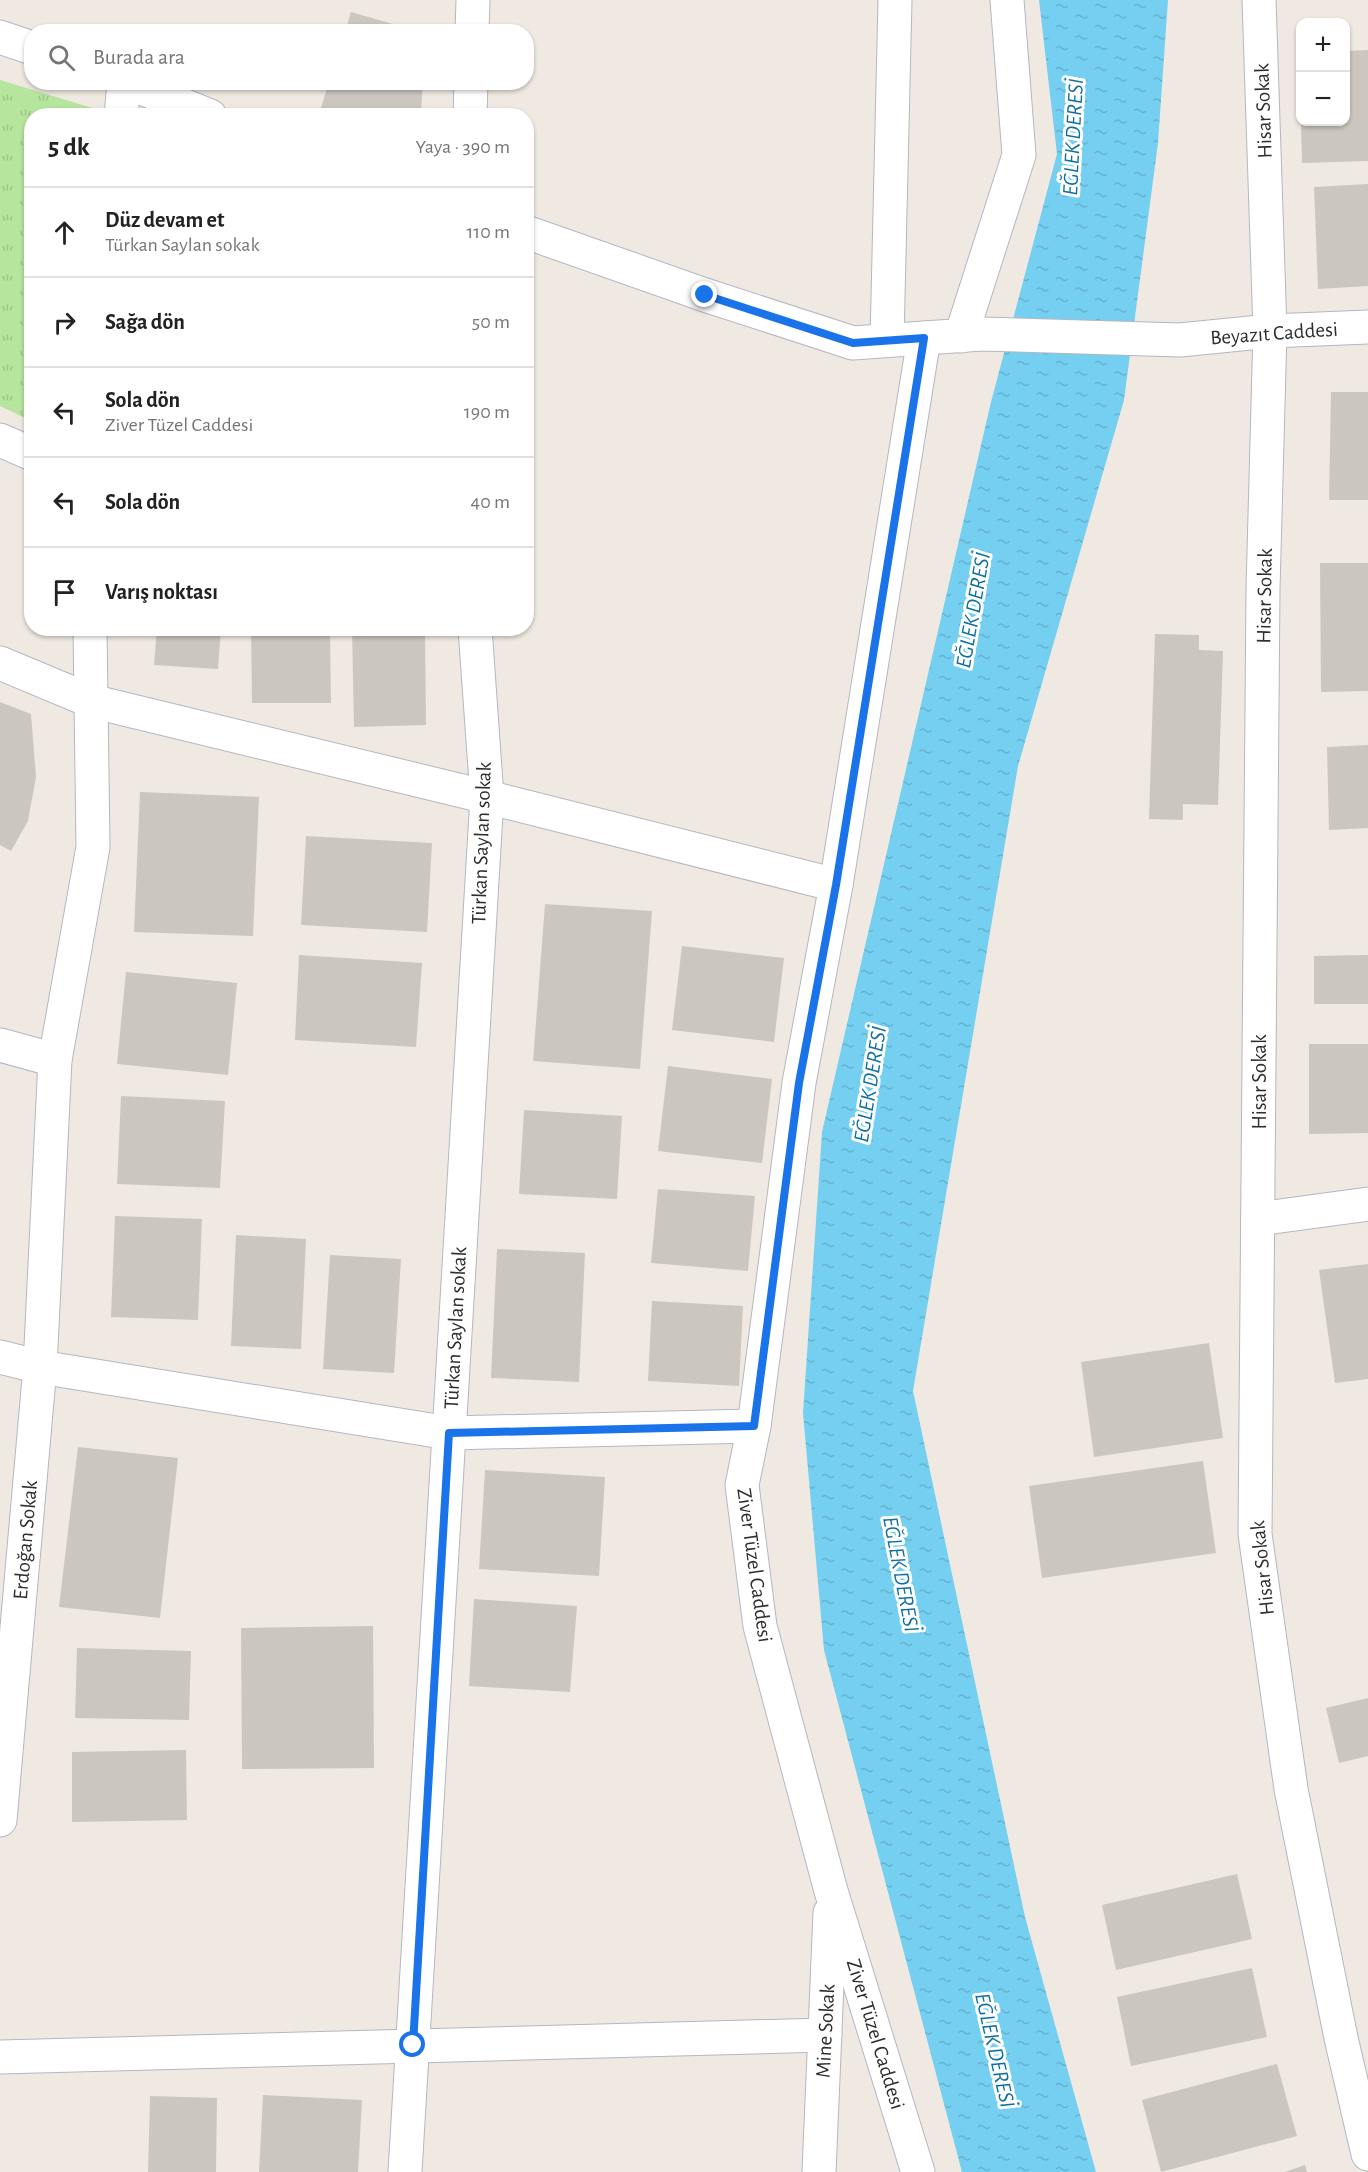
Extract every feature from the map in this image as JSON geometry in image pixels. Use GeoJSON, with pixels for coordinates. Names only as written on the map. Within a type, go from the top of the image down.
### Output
{"type":"FeatureCollection","features":[{"type":"Feature","properties":{"kind":"street"},"geometry":{"type":"LineString","coordinates":[[472,24],[473,0]]}},
{"type":"Feature","properties":{"kind":"street"},"geometry":{"type":"LineString","coordinates":[[887,340],[895,0]]}},
{"type":"Feature","properties":{"kind":"street"},"geometry":{"type":"LineString","coordinates":[[971,335],[1019,155],[1007,0]]}},
{"type":"Feature","properties":{"kind":"street","name":"Hisar Sokak"},"geometry":{"type":"LineString","coordinates":[[1259,0],[1270,331],[1263,589],[1255,1534],[1291,1789],[1354,2036],[1368,2154]]}},
{"type":"Feature","properties":{"kind":"street"},"geometry":{"type":"LineString","coordinates":[[0,37],[24,45]]}},
{"type":"Feature","properties":{"kind":"street"},"geometry":{"type":"LineString","coordinates":[[122,108],[124,90]]}},
{"type":"Feature","properties":{"kind":"street"},"geometry":{"type":"LineString","coordinates":[[145,90],[190,108]]}},
{"type":"Feature","properties":{"kind":"street"},"geometry":{"type":"LineString","coordinates":[[470,108],[471,90]]}},
{"type":"Feature","properties":{"kind":"street","name":"Beyazıt Caddesi"},"geometry":{"type":"LineString","coordinates":[[534,235],[705,295],[853,343],[971,335],[1180,340],[1270,331],[1368,327]]}},
{"type":"Feature","properties":{"kind":"street","name":"Ziver Tüzel Caddesi"},"geometry":{"type":"LineString","coordinates":[[918,2172],[831,1891],[760,1626],[742,1485],[754,1426],[799,1083],[836,885],[924,338]]}},
{"type":"Feature","properties":{"kind":"street"},"geometry":{"type":"LineString","coordinates":[[0,440],[24,450]]}},
{"type":"Feature","properties":{"kind":"street","name":"Erdoğan Sokak"},"geometry":{"type":"LineString","coordinates":[[0,1820],[40,1368],[55,1060],[93,847],[90,636]]}},
{"type":"Feature","properties":{"kind":"street","name":"Türkan Saylan sokak"},"geometry":{"type":"LineString","coordinates":[[405,2172],[487,797],[476,636]]}},
{"type":"Feature","properties":{"kind":"street"},"geometry":{"type":"LineString","coordinates":[[0,663],[91,701],[836,885]]}},
{"type":"Feature","properties":{"kind":"street"},"geometry":{"type":"LineString","coordinates":[[0,1045],[55,1060]]}},
{"type":"Feature","properties":{"kind":"street"},"geometry":{"type":"LineString","coordinates":[[1258,1219],[1368,1204]]}},
{"type":"Feature","properties":{"kind":"street"},"geometry":{"type":"LineString","coordinates":[[0,1357],[40,1368],[449,1433],[754,1426]]}},
{"type":"Feature","properties":{"kind":"street","name":"Mine Sokak"},"geometry":{"type":"LineString","coordinates":[[819,2172],[831,1891]]}},
{"type":"Feature","properties":{"kind":"street"},"geometry":{"type":"LineString","coordinates":[[0,2057],[825,2035]]}},
{"type":"Feature","properties":{"kind":"green space"},"geometry":{"type":"Polygon","coordinates":[[[0,80],[24,87],[24,90],[33,90],[92,108],[24,108],[24,418],[0,406],[0,80]]]}},
{"type":"Feature","properties":{"kind":"water","name":"EĞLEK DERESİ"},"geometry":{"type":"Polygon","coordinates":[[[1039,0],[1168,0],[1158,143],[1124,400],[1018,766],[913,1391],[1025,1917],[1096,2172],[962,2172],[824,1650],[803,1413],[822,1132],[991,402],[1057,154],[1039,0]]]}},
{"type":"Feature","properties":{"kind":"building"},"geometry":{"type":"Polygon","coordinates":[[[351,12],[393,24],[347,24],[351,12]]]}},
{"type":"Feature","properties":{"kind":"building"},"geometry":{"type":"Polygon","coordinates":[[[1368,50],[1368,161],[1302,163],[1301,126],[1350,126],[1350,51],[1368,50]]]}},
{"type":"Feature","properties":{"kind":"building"},"geometry":{"type":"Polygon","coordinates":[[[327,90],[422,90],[421,108],[321,108],[327,90]]]}},
{"type":"Feature","properties":{"kind":"building"},"geometry":{"type":"Polygon","coordinates":[[[1368,184],[1368,286],[1318,289],[1314,187],[1368,184]]]}},
{"type":"Feature","properties":{"kind":"building"},"geometry":{"type":"Polygon","coordinates":[[[1331,392],[1368,392],[1368,500],[1329,500],[1331,392]]]}},
{"type":"Feature","properties":{"kind":"building"},"geometry":{"type":"Polygon","coordinates":[[[1320,563],[1368,563],[1368,691],[1321,692],[1320,563]]]}},
{"type":"Feature","properties":{"kind":"building"},"geometry":{"type":"Polygon","coordinates":[[[1155,634],[1199,635],[1199,650],[1223,651],[1218,805],[1183,804],[1183,820],[1149,819],[1155,634]]]}},
{"type":"Feature","properties":{"kind":"building"},"geometry":{"type":"Polygon","coordinates":[[[156,636],[220,636],[218,669],[154,665],[156,636]]]}},
{"type":"Feature","properties":{"kind":"building"},"geometry":{"type":"Polygon","coordinates":[[[251,636],[330,636],[331,703],[252,703],[251,636]]]}},
{"type":"Feature","properties":{"kind":"building"},"geometry":{"type":"Polygon","coordinates":[[[352,636],[425,636],[426,725],[354,727],[352,636]]]}},
{"type":"Feature","properties":{"kind":"building"},"geometry":{"type":"Polygon","coordinates":[[[0,702],[31,714],[36,777],[28,821],[11,851],[0,845],[0,702]]]}},
{"type":"Feature","properties":{"kind":"building"},"geometry":{"type":"Polygon","coordinates":[[[1368,745],[1368,828],[1329,830],[1327,747],[1368,745]]]}},
{"type":"Feature","properties":{"kind":"building"},"geometry":{"type":"Polygon","coordinates":[[[140,792],[259,797],[253,936],[134,932],[140,792]]]}},
{"type":"Feature","properties":{"kind":"building"},"geometry":{"type":"Polygon","coordinates":[[[306,836],[432,843],[427,932],[301,925],[306,836]]]}},
{"type":"Feature","properties":{"kind":"building"},"geometry":{"type":"Polygon","coordinates":[[[545,904],[652,911],[640,1069],[533,1061],[545,904]]]}},
{"type":"Feature","properties":{"kind":"building"},"geometry":{"type":"Polygon","coordinates":[[[682,946],[784,958],[774,1042],[672,1030],[682,946]]]}},
{"type":"Feature","properties":{"kind":"building"},"geometry":{"type":"Polygon","coordinates":[[[299,955],[422,963],[416,1047],[295,1040],[299,955]]]}},
{"type":"Feature","properties":{"kind":"building"},"geometry":{"type":"Polygon","coordinates":[[[1368,955],[1368,1004],[1314,1004],[1314,956],[1368,955]]]}},
{"type":"Feature","properties":{"kind":"building"},"geometry":{"type":"Polygon","coordinates":[[[126,972],[237,983],[228,1075],[117,1064],[126,972]]]}},
{"type":"Feature","properties":{"kind":"building"},"geometry":{"type":"Polygon","coordinates":[[[1309,1044],[1368,1044],[1368,1133],[1309,1134],[1309,1044]]]}},
{"type":"Feature","properties":{"kind":"building"},"geometry":{"type":"Polygon","coordinates":[[[668,1066],[772,1079],[762,1163],[658,1151],[668,1066]]]}},
{"type":"Feature","properties":{"kind":"building"},"geometry":{"type":"Polygon","coordinates":[[[121,1096],[225,1101],[220,1188],[117,1184],[121,1096]]]}},
{"type":"Feature","properties":{"kind":"building"},"geometry":{"type":"Polygon","coordinates":[[[524,1110],[622,1116],[617,1199],[519,1194],[524,1110]]]}},
{"type":"Feature","properties":{"kind":"building"},"geometry":{"type":"Polygon","coordinates":[[[658,1189],[755,1196],[748,1271],[651,1263],[658,1189]]]}},
{"type":"Feature","properties":{"kind":"building"},"geometry":{"type":"Polygon","coordinates":[[[115,1216],[202,1219],[198,1320],[111,1317],[115,1216]]]}},
{"type":"Feature","properties":{"kind":"building"},"geometry":{"type":"Polygon","coordinates":[[[236,1235],[306,1239],[301,1349],[231,1346],[236,1235]]]}},
{"type":"Feature","properties":{"kind":"building"},"geometry":{"type":"Polygon","coordinates":[[[497,1249],[585,1253],[579,1382],[491,1378],[497,1249]]]}},
{"type":"Feature","properties":{"kind":"building"},"geometry":{"type":"Polygon","coordinates":[[[330,1255],[401,1259],[394,1373],[323,1369],[330,1255]]]}},
{"type":"Feature","properties":{"kind":"building"},"geometry":{"type":"Polygon","coordinates":[[[1368,1264],[1368,1379],[1335,1383],[1319,1270],[1368,1264]]]}},
{"type":"Feature","properties":{"kind":"building"},"geometry":{"type":"Polygon","coordinates":[[[652,1301],[743,1306],[739,1386],[648,1381],[652,1301]]]}},
{"type":"Feature","properties":{"kind":"building"},"geometry":{"type":"Polygon","coordinates":[[[1209,1343],[1223,1438],[1094,1457],[1081,1362],[1209,1343]]]}},
{"type":"Feature","properties":{"kind":"building"},"geometry":{"type":"Polygon","coordinates":[[[78,1447],[178,1458],[160,1618],[59,1607],[78,1447]]]}},
{"type":"Feature","properties":{"kind":"building"},"geometry":{"type":"Polygon","coordinates":[[[1203,1461],[1216,1553],[1042,1578],[1029,1486],[1203,1461]]]}},
{"type":"Feature","properties":{"kind":"building"},"geometry":{"type":"Polygon","coordinates":[[[485,1470],[605,1477],[599,1576],[479,1569],[485,1470]]]}},
{"type":"Feature","properties":{"kind":"building"},"geometry":{"type":"Polygon","coordinates":[[[474,1599],[577,1606],[570,1692],[469,1686],[474,1599]]]}},
{"type":"Feature","properties":{"kind":"building"},"geometry":{"type":"Polygon","coordinates":[[[373,1626],[374,1768],[242,1769],[241,1628],[373,1626]]]}},
{"type":"Feature","properties":{"kind":"building"},"geometry":{"type":"Polygon","coordinates":[[[77,1648],[191,1651],[189,1720],[75,1718],[77,1648]]]}},
{"type":"Feature","properties":{"kind":"building"},"geometry":{"type":"Polygon","coordinates":[[[1368,1698],[1368,1756],[1339,1763],[1326,1708],[1368,1698]]]}},
{"type":"Feature","properties":{"kind":"building"},"geometry":{"type":"Polygon","coordinates":[[[186,1750],[187,1820],[72,1822],[72,1752],[186,1750]]]}},
{"type":"Feature","properties":{"kind":"building"},"geometry":{"type":"Polygon","coordinates":[[[1237,1874],[1252,1939],[1116,1970],[1102,1905],[1237,1874]]]}},
{"type":"Feature","properties":{"kind":"building"},"geometry":{"type":"Polygon","coordinates":[[[1252,1968],[1267,2037],[1131,2066],[1117,1997],[1252,1968]]]}},
{"type":"Feature","properties":{"kind":"building"},"geometry":{"type":"Polygon","coordinates":[[[1277,2064],[1297,2136],[1161,2172],[1142,2100],[1277,2064]]]}},
{"type":"Feature","properties":{"kind":"building"},"geometry":{"type":"Polygon","coordinates":[[[263,2095],[362,2100],[358,2172],[259,2172],[263,2095]]]}},
{"type":"Feature","properties":{"kind":"building"},"geometry":{"type":"Polygon","coordinates":[[[150,2096],[217,2098],[216,2172],[148,2172],[150,2096]]]}},
{"type":"Feature","properties":{"kind":"building"},"geometry":{"type":"Polygon","coordinates":[[[1305,2165],[1307,2172],[1285,2172],[1305,2165]]]}},
{"type":"Feature","properties":{"kind":"route"},"geometry":{"type":"LineString","coordinates":[[413,2045],[449,1433],[754,1426],[799,1083],[836,885],[924,338],[853,343],[705,295]]}}]}
